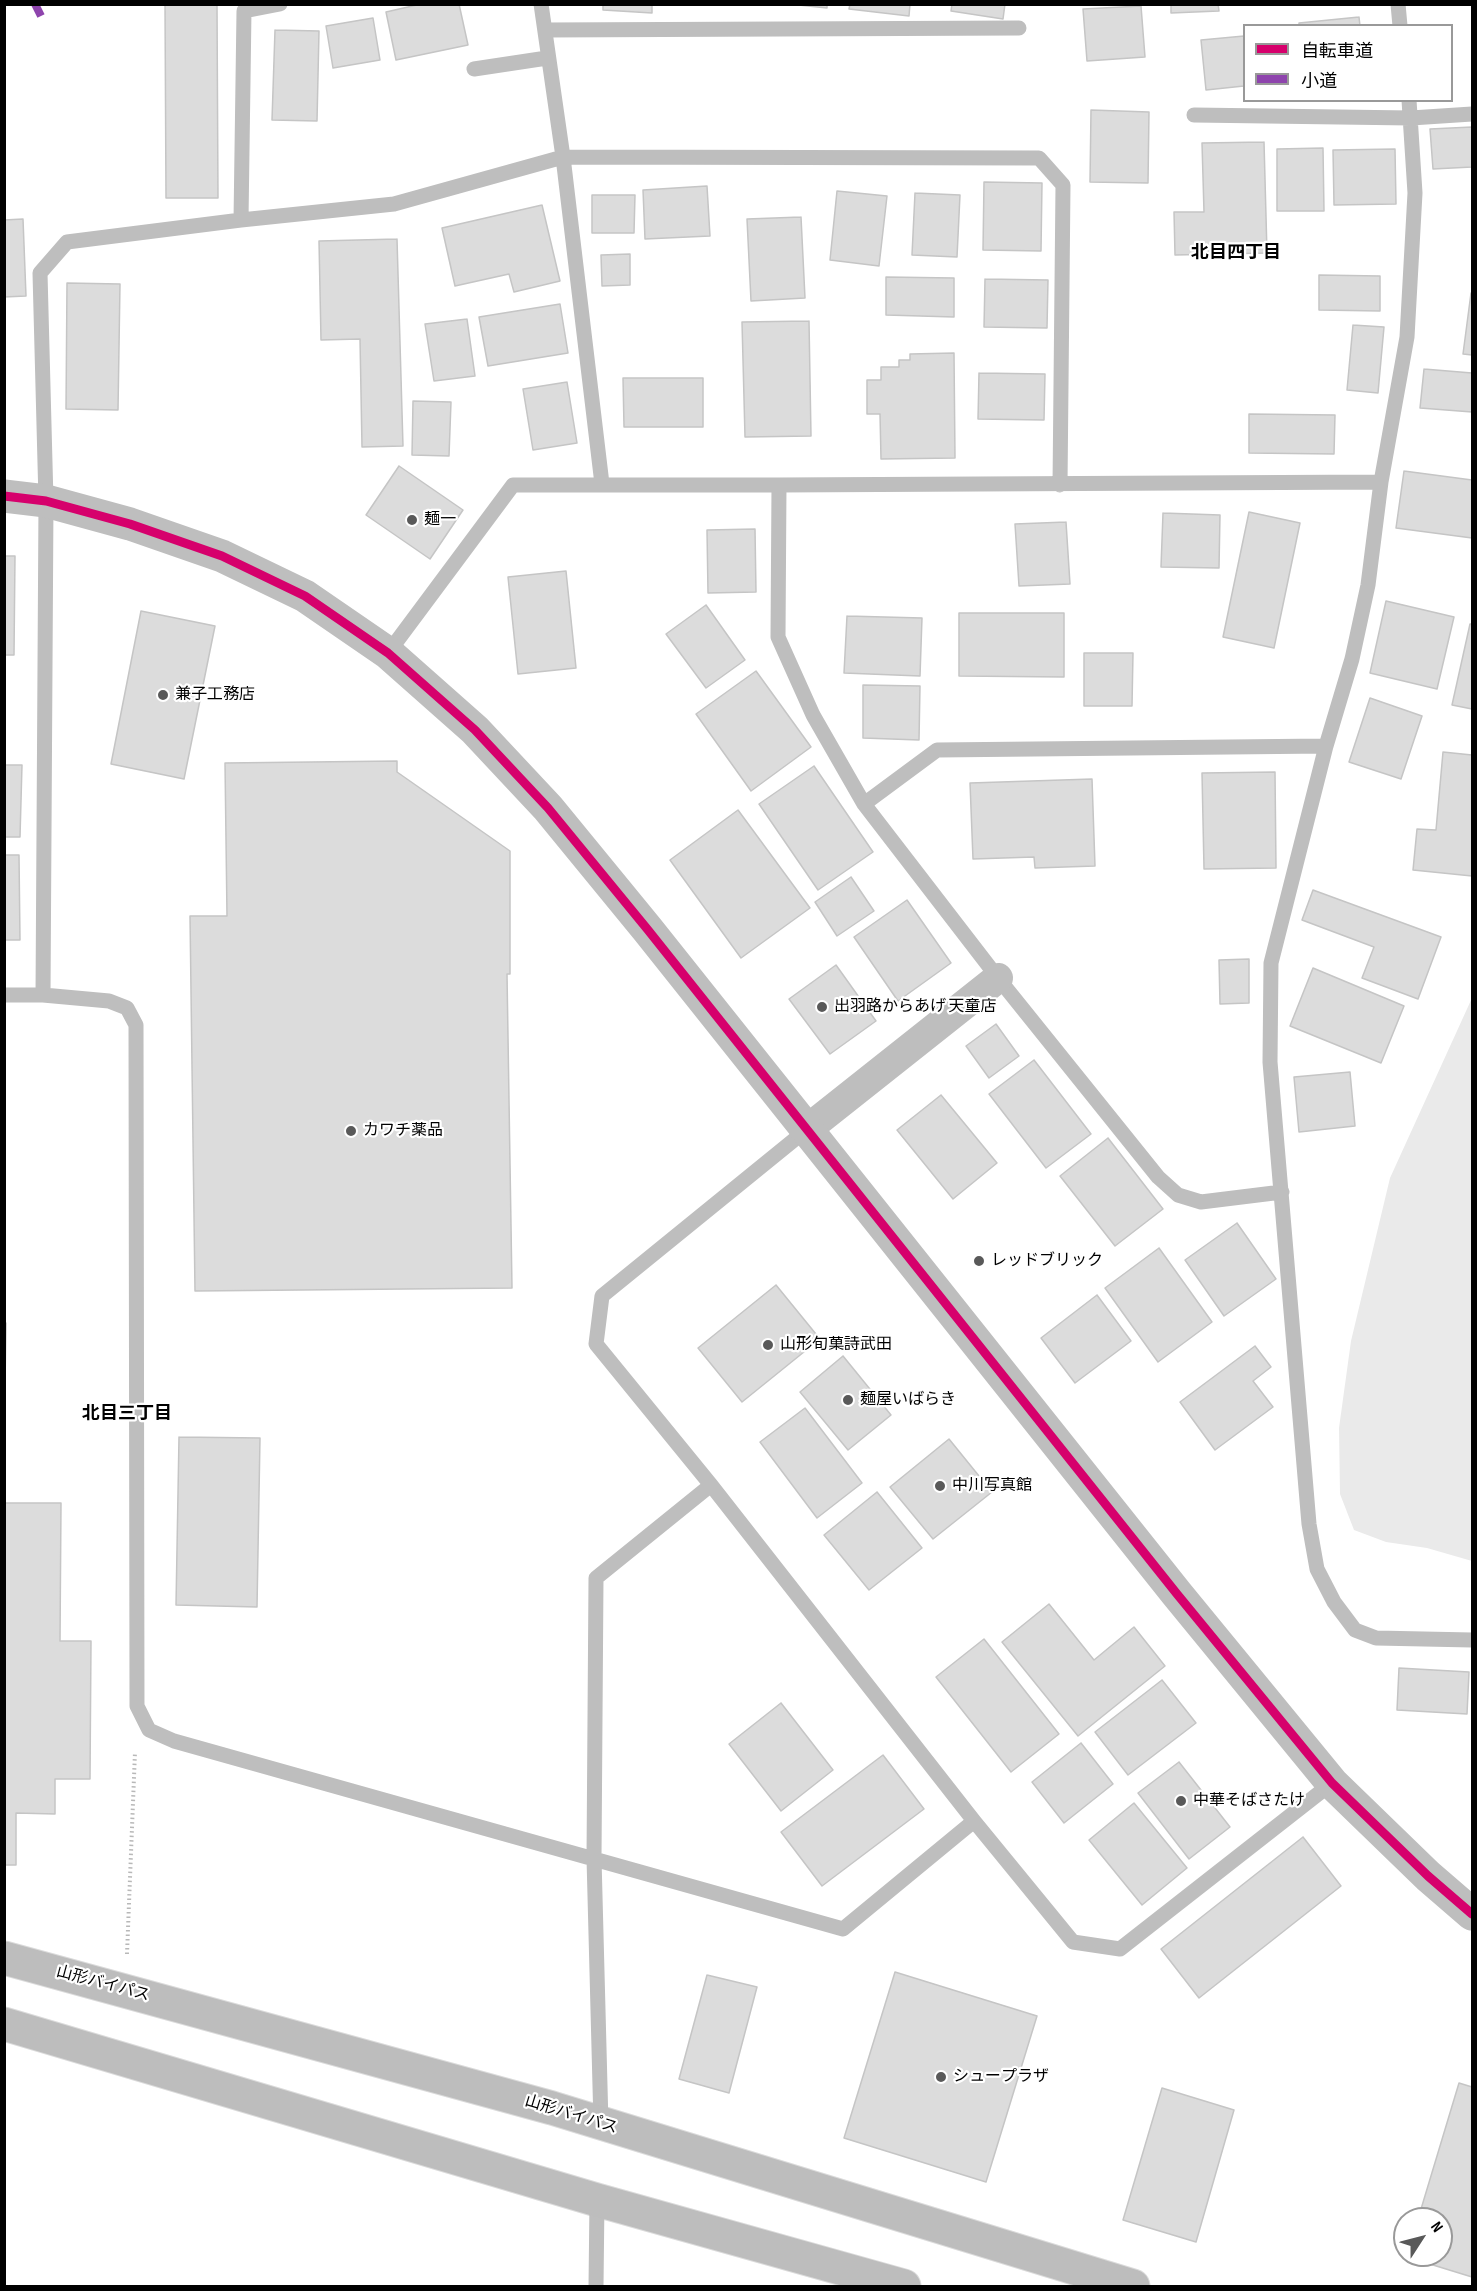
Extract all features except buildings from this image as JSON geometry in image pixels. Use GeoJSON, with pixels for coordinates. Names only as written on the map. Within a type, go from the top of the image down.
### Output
{"type":"FeatureCollection","features":[{"type":"Feature","properties":{"kind":"highway","name":"山形バイパス"},"geometry":{"type":"LineString","coordinates":[[4,1958],[125,1989],[552,2108],[1133,2286]]}},
{"type":"Feature","properties":{"kind":"highway"},"geometry":{"type":"LineString","coordinates":[[4,2024],[597,2200],[904,2286]]}},
{"type":"Feature","properties":{"kind":"street"},"geometry":{"type":"LineString","coordinates":[[4,496],[46,501],[130,524],[222,556],[305,596],[388,653],[475,730],[548,808],[1169,1585],[1332,1783],[1428,1876],[1473,1914]]}},
{"type":"Feature","properties":{"kind":"street"},"geometry":{"type":"LineString","coordinates":[[806,1131],[998,978]]}},
{"type":"Feature","properties":{"kind":"lane"},"geometry":{"type":"LineString","coordinates":[[241,219],[244,11],[280,4]]}},
{"type":"Feature","properties":{"kind":"lane"},"geometry":{"type":"LineString","coordinates":[[541,4],[602,484]]}},
{"type":"Feature","properties":{"kind":"lane"},"geometry":{"type":"LineString","coordinates":[[1398,4],[1400,24]]}},
{"type":"Feature","properties":{"kind":"lane"},"geometry":{"type":"LineString","coordinates":[[545,30],[1019,28]]}},
{"type":"Feature","properties":{"kind":"lane"},"geometry":{"type":"LineString","coordinates":[[474,69],[547,58]]}},
{"type":"Feature","properties":{"kind":"lane"},"geometry":{"type":"LineString","coordinates":[[1409,102],[1415,193],[1407,337],[1381,482],[1368,585],[1352,659],[1326,746],[1271,963],[1270,1062],[1309,1524],[1317,1569],[1334,1602],[1355,1630],[1376,1638],[1473,1640]]}},
{"type":"Feature","properties":{"kind":"lane"},"geometry":{"type":"LineString","coordinates":[[1194,115],[1411,118],[1473,114]]}},
{"type":"Feature","properties":{"kind":"lane"},"geometry":{"type":"LineString","coordinates":[[43,994],[46,501],[40,273],[67,242],[241,219],[394,204],[562,157],[1039,158],[1063,185],[1060,485]]}},
{"type":"Feature","properties":{"kind":"lane"},"geometry":{"type":"LineString","coordinates":[[388,653],[513,485],[1060,485],[1381,482]]}},
{"type":"Feature","properties":{"kind":"lane"},"geometry":{"type":"LineString","coordinates":[[779,485],[778,636],[813,715],[864,804],[998,978],[1158,1177],[1178,1195],[1201,1202],[1282,1192]]}},
{"type":"Feature","properties":{"kind":"lane"},"geometry":{"type":"LineString","coordinates":[[864,804],[937,750],[1326,746]]}},
{"type":"Feature","properties":{"kind":"lane"},"geometry":{"type":"LineString","coordinates":[[4,995],[43,994],[109,1001],[127,1008],[136,1025],[137,1706],[149,1730],[174,1742],[843,1929],[974,1821]]}},
{"type":"Feature","properties":{"kind":"lane"},"geometry":{"type":"LineString","coordinates":[[806,1131],[602,1296],[596,1344],[711,1485],[974,1821],[1073,1942],[1120,1949],[1332,1783]]}},
{"type":"Feature","properties":{"kind":"lane"},"geometry":{"type":"LineString","coordinates":[[601,2124],[594,1858],[596,1578],[711,1485]]}},
{"type":"Feature","properties":{"kind":"lane"},"geometry":{"type":"LineString","coordinates":[[596,2286],[597,2200]]}},
{"type":"Feature","properties":{"kind":"path"},"geometry":{"type":"LineString","coordinates":[[125,1989],[137,1706]]}},
{"type":"Feature","properties":{"kind":"shaded area"},"geometry":{"type":"Polygon","coordinates":[[[1472,998],[1472,1561],[1427,1548],[1386,1542],[1354,1530],[1340,1494],[1339,1428],[1351,1341],[1390,1178],[1472,998]]]}},
{"type":"Feature","properties":{"kind":"marked path"},"geometry":{"type":"LineString","coordinates":[[35,4],[41,16]]}},
{"type":"Feature","properties":{"kind":"cycle path"},"geometry":{"type":"LineString","coordinates":[[4,496],[46,501],[130,524],[222,556],[305,596],[388,653],[475,730],[548,808],[648,930],[1177,1594],[1332,1783],[1428,1876],[1472,1914]]}},
{"type":"Feature","properties":{"kind":"place","name":"麺一"},"geometry":{"type":"Point","coordinates":[412,520]}},
{"type":"Feature","properties":{"kind":"place","name":"兼子工務店"},"geometry":{"type":"Point","coordinates":[163,695]}},
{"type":"Feature","properties":{"kind":"place","name":"出羽路からあげ 天童店"},"geometry":{"type":"Point","coordinates":[822,1007]}},
{"type":"Feature","properties":{"kind":"place","name":"カワチ薬品"},"geometry":{"type":"Point","coordinates":[351,1131]}},
{"type":"Feature","properties":{"kind":"place","name":"レッドブリック"},"geometry":{"type":"Point","coordinates":[979,1261]}},
{"type":"Feature","properties":{"kind":"place","name":"山形旬菓詩武田"},"geometry":{"type":"Point","coordinates":[768,1345]}},
{"type":"Feature","properties":{"kind":"place","name":"麺屋いばらき"},"geometry":{"type":"Point","coordinates":[848,1400]}},
{"type":"Feature","properties":{"kind":"place","name":"中川写真館"},"geometry":{"type":"Point","coordinates":[940,1486]}},
{"type":"Feature","properties":{"kind":"place","name":"中華そばさたけ"},"geometry":{"type":"Point","coordinates":[1181,1801]}},
{"type":"Feature","properties":{"kind":"place","name":"シュープラザ"},"geometry":{"type":"Point","coordinates":[941,2077]}},
{"type":"Feature","properties":{"kind":"district","name":"北目四丁目"},"geometry":{"type":"Point","coordinates":[1236,253]}},
{"type":"Feature","properties":{"kind":"district","name":"北目三丁目"},"geometry":{"type":"Point","coordinates":[127,1414]}}]}
